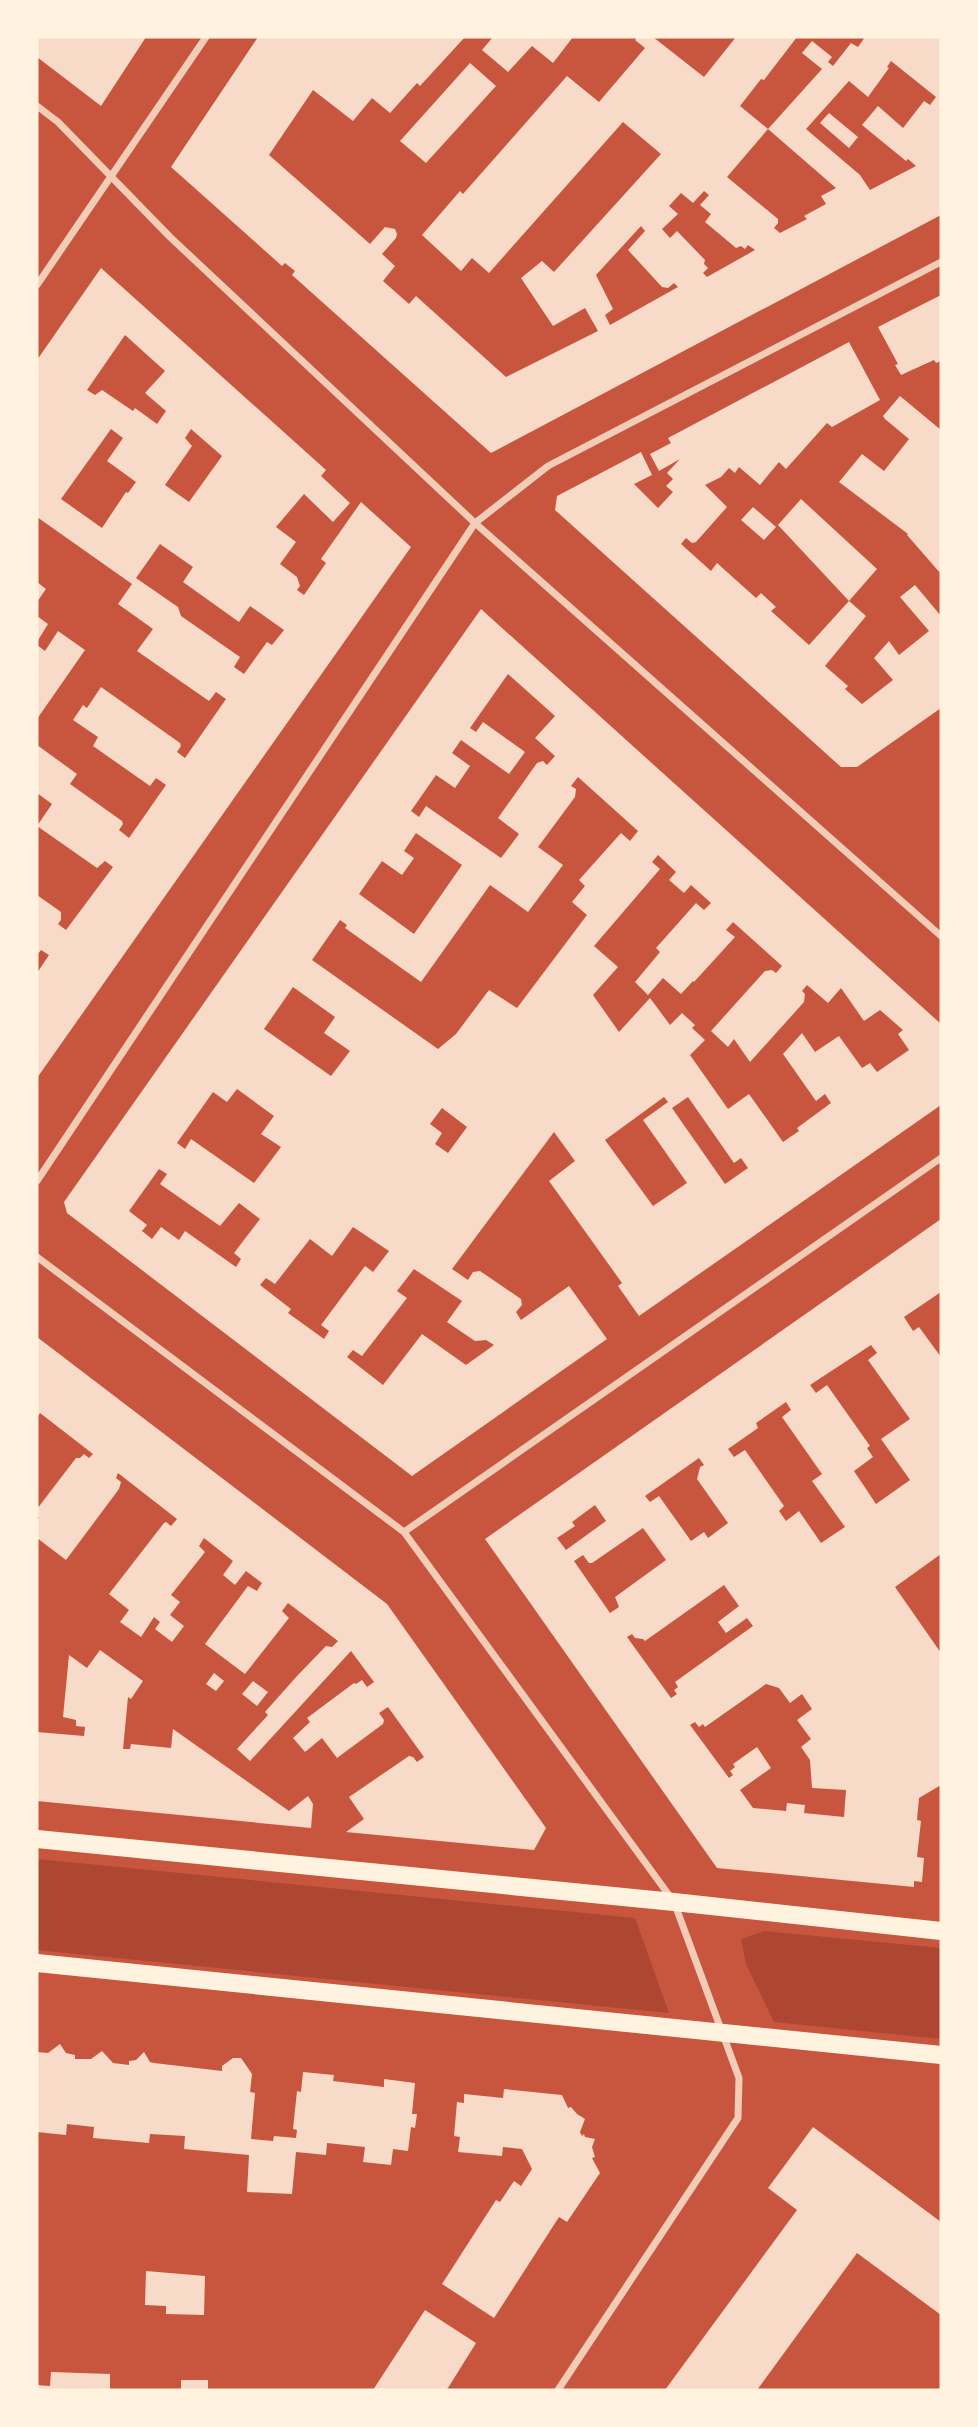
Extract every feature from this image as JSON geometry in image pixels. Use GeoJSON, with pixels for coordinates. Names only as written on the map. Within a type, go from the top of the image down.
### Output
{"type":"FeatureCollection","features":[{"type":"Feature","properties":{"kind":"main road"},"geometry":{"type":"LineString","coordinates":[[37,1839],[941,1931]]}},
{"type":"Feature","properties":{"kind":"main road"},"geometry":{"type":"LineString","coordinates":[[37,1963],[941,2055]]}},
{"type":"Feature","properties":{"kind":"street"},"geometry":{"type":"LineString","coordinates":[[37,285],[206,37]]}},
{"type":"Feature","properties":{"kind":"street"},"geometry":{"type":"LineString","coordinates":[[37,106],[58,122],[170,237],[475,523],[941,936]]}},
{"type":"Feature","properties":{"kind":"street"},"geometry":{"type":"LineString","coordinates":[[37,1181],[475,523],[548,466],[941,262]]}},
{"type":"Feature","properties":{"kind":"street"},"geometry":{"type":"LineString","coordinates":[[404,1532],[941,1158]]}},
{"type":"Feature","properties":{"kind":"street"},"geometry":{"type":"LineString","coordinates":[[37,1257],[404,1532],[674,1902],[739,2078],[738,2118],[558,2390]]}},
{"type":"Feature","properties":{"kind":"shaded area"},"geometry":{"type":"Polygon","coordinates":[[[37,1859],[635,1918],[669,2013],[37,1950],[37,1859]]]}},
{"type":"Feature","properties":{"kind":"shaded area"},"geometry":{"type":"Polygon","coordinates":[[[764,1931],[941,1948],[941,2039],[774,2022],[746,1964],[741,1939],[764,1931]]]}},
{"type":"Feature","properties":{"kind":"building"},"geometry":{"type":"Polygon","coordinates":[[[37,37],[146,37],[101,106],[37,57],[37,37]]]}},
{"type":"Feature","properties":{"kind":"building"},"geometry":{"type":"Polygon","coordinates":[[[258,37],[465,37],[420,86],[417,83],[390,113],[372,98],[353,121],[313,90],[269,155],[370,244],[385,227],[395,229],[396,238],[382,254],[395,266],[383,281],[409,304],[416,296],[506,377],[598,331],[585,308],[553,326],[521,278],[542,261],[554,272],[661,154],[623,122],[489,273],[472,258],[461,271],[422,235],[460,191],[463,194],[567,76],[599,102],[645,48],[635,40],[637,37],[653,37],[704,77],[736,37],[797,37],[740,106],[768,129],[822,69],[802,53],[812,41],[832,57],[828,62],[833,66],[851,43],[858,47],[865,37],[941,37],[941,215],[491,453],[292,275],[295,271],[285,263],[282,266],[171,167],[258,37]],[[891,61],[868,97],[849,81],[806,129],[860,175],[870,190],[916,166],[862,125],[878,106],[903,128],[924,101],[930,105],[936,97],[891,61]],[[768,129],[727,177],[778,219],[774,228],[780,233],[807,219],[804,216],[826,204],[821,196],[836,188],[768,129]],[[704,191],[693,203],[681,193],[669,206],[678,214],[662,229],[670,238],[677,231],[705,260],[704,264],[708,268],[703,273],[707,277],[755,250],[748,245],[745,249],[741,246],[736,248],[705,222],[711,214],[700,205],[709,195],[704,191]],[[641,226],[596,275],[613,309],[605,315],[610,325],[678,287],[674,283],[668,288],[662,287],[628,250],[645,231],[641,226]]]}},
{"type":"Feature","properties":{"kind":"building"},"geometry":{"type":"Polygon","coordinates":[[[493,37],[573,37],[553,63],[532,46],[508,72],[482,50],[493,37]]]}},
{"type":"Feature","properties":{"kind":"building"},"geometry":{"type":"Polygon","coordinates":[[[470,63],[496,86],[426,163],[400,141],[470,63]]]}},
{"type":"Feature","properties":{"kind":"building"},"geometry":{"type":"Polygon","coordinates":[[[829,113],[858,137],[849,148],[820,123],[829,113]]]}},
{"type":"Feature","properties":{"kind":"building"},"geometry":{"type":"Polygon","coordinates":[[[101,268],[326,470],[321,476],[350,503],[333,522],[304,494],[276,527],[296,542],[280,564],[297,577],[300,586],[297,590],[304,595],[326,563],[321,559],[361,502],[411,547],[37,1078],[37,973],[49,955],[41,950],[37,955],[37,895],[61,912],[58,924],[66,930],[113,867],[105,861],[97,868],[37,826],[52,804],[37,793],[37,745],[77,774],[70,784],[122,821],[119,830],[129,838],[166,785],[156,778],[150,786],[93,746],[98,737],[73,720],[83,705],[87,708],[101,687],[180,743],[177,752],[185,758],[226,699],[216,692],[209,701],[137,651],[153,629],[118,604],[132,584],[37,517],[37,360],[101,268]],[[125,335],[87,390],[95,395],[102,390],[157,424],[166,411],[145,393],[165,371],[125,335]],[[111,429],[61,499],[102,528],[136,482],[107,461],[123,438],[111,429]],[[191,429],[185,438],[192,446],[165,485],[189,502],[222,456],[191,429]],[[160,544],[136,578],[178,607],[181,616],[240,657],[234,667],[244,674],[267,642],[272,645],[284,630],[250,606],[239,622],[183,582],[193,567],[160,544]]]}},
{"type":"Feature","properties":{"kind":"building"},"geometry":{"type":"Polygon","coordinates":[[[941,295],[941,361],[936,363],[934,360],[901,375],[878,327],[941,295]]]}},
{"type":"Feature","properties":{"kind":"building"},"geometry":{"type":"Polygon","coordinates":[[[849,342],[880,400],[832,427],[827,423],[786,469],[779,462],[760,485],[739,467],[735,473],[729,468],[721,477],[705,485],[727,507],[696,542],[692,543],[686,538],[681,544],[711,571],[717,563],[756,598],[761,593],[776,607],[771,611],[809,645],[849,601],[866,616],[825,666],[848,686],[845,689],[862,704],[893,680],[874,658],[889,641],[899,655],[929,631],[900,597],[915,585],[941,616],[941,708],[857,767],[841,767],[555,510],[557,496],[641,452],[652,475],[634,484],[658,508],[673,492],[666,486],[673,479],[667,473],[680,459],[659,471],[650,454],[671,443],[668,438],[849,342]]]}},
{"type":"Feature","properties":{"kind":"building"},"geometry":{"type":"Polygon","coordinates":[[[900,396],[941,430],[941,574],[908,534],[839,482],[862,454],[884,471],[909,439],[883,416],[900,396]]]}},
{"type":"Feature","properties":{"kind":"building"},"geometry":{"type":"Polygon","coordinates":[[[801,499],[877,569],[849,601],[778,525],[801,499]]]}},
{"type":"Feature","properties":{"kind":"building"},"geometry":{"type":"Polygon","coordinates":[[[753,507],[776,527],[764,540],[741,520],[753,507]]]}},
{"type":"Feature","properties":{"kind":"building"},"geometry":{"type":"Polygon","coordinates":[[[37,582],[46,589],[37,602],[37,582]]]}},
{"type":"Feature","properties":{"kind":"building"},"geometry":{"type":"Polygon","coordinates":[[[481,609],[941,1024],[941,1105],[639,1316],[618,1286],[622,1283],[549,1181],[575,1161],[554,1132],[452,1269],[468,1280],[473,1272],[480,1271],[521,1299],[522,1305],[516,1312],[521,1320],[569,1286],[607,1339],[412,1476],[67,1213],[64,1202],[481,609]],[[508,674],[470,728],[476,732],[483,722],[525,752],[509,774],[461,740],[452,753],[470,766],[455,788],[436,775],[411,811],[419,817],[426,806],[501,858],[519,834],[498,818],[537,763],[543,761],[547,765],[555,756],[535,738],[555,716],[508,674]],[[578,777],[571,786],[576,789],[575,797],[538,847],[563,865],[528,912],[490,885],[421,982],[345,928],[347,925],[340,920],[312,960],[438,1049],[456,1034],[489,990],[517,1008],[587,915],[572,902],[585,886],[579,880],[621,833],[630,841],[638,831],[578,777]],[[416,833],[404,851],[414,858],[402,875],[382,861],[359,894],[414,934],[462,865],[416,833]],[[658,855],[652,862],[660,869],[594,946],[618,967],[593,995],[619,1032],[650,998],[670,1025],[682,1013],[695,1025],[692,1028],[705,1040],[690,1055],[728,1109],[749,1094],[783,1142],[831,1103],[825,1094],[816,1101],[783,1054],[802,1033],[815,1052],[839,1036],[862,1068],[870,1063],[877,1072],[909,1050],[898,1034],[903,1030],[880,1010],[864,1021],[841,988],[828,1003],[807,985],[802,991],[805,994],[804,1002],[750,1062],[734,1039],[728,1047],[711,1031],[765,971],[772,970],[776,973],[782,966],[733,922],[726,930],[735,937],[681,994],[663,978],[648,995],[635,982],[660,952],[656,948],[696,903],[704,910],[711,903],[691,885],[684,893],[669,880],[676,872],[658,855]],[[293,987],[264,1029],[331,1076],[350,1051],[324,1033],[335,1017],[293,987]],[[237,1089],[227,1102],[213,1092],[177,1143],[185,1149],[191,1139],[254,1183],[281,1147],[261,1134],[274,1116],[237,1089]],[[664,1097],[605,1140],[653,1206],[687,1183],[643,1120],[668,1102],[664,1097]],[[688,1097],[672,1108],[725,1184],[748,1168],[741,1158],[734,1163],[688,1097]],[[442,1108],[430,1124],[442,1133],[435,1144],[448,1153],[467,1127],[442,1108]],[[159,1169],[129,1211],[147,1225],[142,1231],[152,1239],[161,1227],[179,1240],[185,1231],[236,1267],[241,1259],[234,1253],[260,1219],[239,1203],[220,1226],[160,1184],[167,1174],[159,1169]],[[353,1227],[332,1256],[310,1239],[275,1284],[266,1278],[260,1285],[291,1309],[288,1313],[324,1339],[329,1331],[321,1325],[365,1266],[373,1272],[389,1251],[353,1227]],[[414,1269],[397,1291],[407,1298],[362,1356],[353,1350],[347,1357],[383,1385],[422,1334],[466,1365],[494,1345],[486,1340],[475,1341],[447,1322],[462,1301],[414,1269]]]}},
{"type":"Feature","properties":{"kind":"building"},"geometry":{"type":"Polygon","coordinates":[[[37,616],[48,624],[37,642],[37,616]]]}},
{"type":"Feature","properties":{"kind":"building"},"geometry":{"type":"Polygon","coordinates":[[[58,631],[85,650],[37,719],[37,645],[45,651],[58,631]]]}},
{"type":"Feature","properties":{"kind":"building"},"geometry":{"type":"Polygon","coordinates":[[[941,1219],[941,1292],[904,1317],[913,1331],[919,1327],[941,1357],[941,1554],[895,1587],[941,1653],[941,1785],[919,1798],[917,1820],[921,1821],[917,1857],[924,1858],[922,1882],[914,1881],[914,1887],[717,1868],[485,1539],[941,1219]],[[871,1345],[810,1385],[816,1393],[827,1385],[870,1446],[867,1448],[873,1457],[854,1471],[876,1504],[910,1480],[881,1439],[910,1419],[868,1360],[877,1353],[871,1345]],[[786,1402],[756,1423],[758,1428],[728,1449],[734,1457],[745,1450],[784,1506],[779,1511],[786,1521],[799,1511],[821,1543],[845,1527],[812,1481],[822,1474],[782,1417],[791,1410],[786,1402]],[[699,1458],[645,1496],[650,1502],[659,1496],[691,1541],[704,1532],[708,1538],[728,1523],[697,1479],[700,1467],[704,1465],[699,1458]],[[595,1505],[572,1522],[575,1526],[557,1538],[566,1550],[606,1521],[595,1505]],[[643,1528],[589,1563],[583,1555],[574,1561],[610,1613],[619,1607],[615,1597],[666,1560],[643,1528]],[[724,1585],[645,1641],[635,1638],[632,1634],[627,1637],[671,1698],[677,1694],[674,1690],[678,1687],[675,1682],[753,1626],[747,1618],[726,1633],[718,1622],[739,1606],[724,1585]],[[766,1684],[705,1727],[703,1724],[699,1727],[695,1722],[690,1725],[729,1778],[733,1775],[730,1771],[735,1767],[733,1764],[757,1747],[771,1768],[740,1790],[753,1808],[786,1811],[787,1803],[805,1805],[804,1813],[844,1817],[846,1790],[812,1788],[810,1760],[801,1747],[811,1739],[797,1720],[812,1709],[802,1694],[790,1703],[779,1688],[766,1684]]]}},
{"type":"Feature","properties":{"kind":"building"},"geometry":{"type":"Polygon","coordinates":[[[37,1337],[387,1604],[546,1828],[534,1850],[346,1832],[364,1819],[349,1797],[409,1756],[417,1762],[424,1757],[388,1707],[379,1713],[384,1720],[383,1724],[337,1758],[322,1738],[305,1752],[293,1738],[310,1722],[307,1718],[354,1683],[362,1680],[367,1687],[374,1682],[351,1651],[250,1761],[237,1749],[268,1715],[265,1712],[297,1676],[326,1646],[332,1647],[338,1641],[288,1603],[282,1611],[289,1618],[245,1674],[205,1644],[248,1586],[257,1591],[262,1583],[246,1571],[235,1585],[223,1575],[233,1561],[204,1538],[199,1546],[205,1552],[171,1595],[180,1602],[170,1615],[184,1626],[172,1642],[155,1629],[160,1622],[154,1617],[141,1637],[120,1622],[129,1610],[109,1594],[164,1523],[171,1526],[177,1519],[118,1473],[116,1478],[121,1482],[119,1489],[66,1560],[37,1538],[37,1509],[76,1458],[84,1454],[89,1458],[93,1454],[40,1413],[37,1418],[37,1337]]]}},
{"type":"Feature","properties":{"kind":"building"},"geometry":{"type":"Polygon","coordinates":[[[100,1650],[143,1681],[131,1699],[128,1697],[123,1749],[130,1749],[131,1744],[171,1748],[173,1729],[289,1811],[308,1796],[313,1804],[311,1828],[37,1801],[37,1732],[84,1736],[85,1727],[76,1726],[76,1720],[63,1717],[69,1655],[87,1668],[100,1650]]]}},
{"type":"Feature","properties":{"kind":"building"},"geometry":{"type":"Polygon","coordinates":[[[214,1673],[224,1681],[216,1691],[206,1684],[214,1673]]]}},
{"type":"Feature","properties":{"kind":"building"},"geometry":{"type":"Polygon","coordinates":[[[253,1681],[268,1692],[257,1706],[242,1694],[253,1681]]]}},
{"type":"Feature","properties":{"kind":"building"},"geometry":{"type":"Polygon","coordinates":[[[60,2044],[66,2053],[75,2055],[75,2059],[91,2059],[102,2051],[113,2063],[129,2065],[129,2061],[136,2060],[144,2052],[150,2062],[154,2063],[222,2071],[222,2066],[233,2058],[241,2058],[252,2074],[250,2092],[255,2093],[251,2139],[273,2141],[274,2136],[296,2138],[297,2130],[293,2129],[297,2091],[301,2092],[303,2072],[334,2075],[333,2081],[384,2087],[384,2079],[415,2083],[412,2114],[417,2114],[415,2128],[411,2127],[408,2151],[393,2149],[391,2165],[363,2162],[365,2147],[327,2143],[326,2155],[296,2152],[292,2194],[247,2192],[249,2155],[184,2149],[185,2136],[150,2134],[149,2143],[93,2138],[94,2127],[67,2124],[66,2135],[37,2132],[37,2052],[48,2053],[60,2044]]]}},
{"type":"Feature","properties":{"kind":"building"},"geometry":{"type":"Polygon","coordinates":[[[504,2089],[562,2095],[568,2108],[571,2107],[585,2119],[580,2132],[582,2136],[584,2134],[585,2137],[595,2139],[592,2147],[595,2157],[592,2158],[600,2173],[567,2222],[559,2217],[494,2318],[442,2284],[496,2200],[500,2202],[514,2181],[521,2186],[532,2169],[522,2149],[503,2147],[502,2156],[458,2152],[460,2137],[454,2136],[457,2102],[464,2103],[464,2094],[503,2098],[504,2089]]]}},
{"type":"Feature","properties":{"kind":"building"},"geometry":{"type":"Polygon","coordinates":[[[813,2127],[941,2222],[941,2315],[857,2253],[757,2390],[665,2390],[797,2210],[768,2188],[813,2127]]]}},
{"type":"Feature","properties":{"kind":"building"},"geometry":{"type":"Polygon","coordinates":[[[146,2271],[205,2276],[204,2315],[166,2314],[166,2306],[145,2305],[146,2271]]]}},
{"type":"Feature","properties":{"kind":"building"},"geometry":{"type":"Polygon","coordinates":[[[425,2310],[476,2343],[448,2388],[373,2390],[425,2310]]]}},
{"type":"Feature","properties":{"kind":"building"},"geometry":{"type":"Polygon","coordinates":[[[51,2372],[110,2374],[110,2390],[37,2390],[37,2385],[50,2386],[51,2372]]]}},
{"type":"Feature","properties":{"kind":"building"},"geometry":{"type":"Polygon","coordinates":[[[181,2380],[208,2380],[208,2390],[181,2390],[181,2380]]]}}]}
